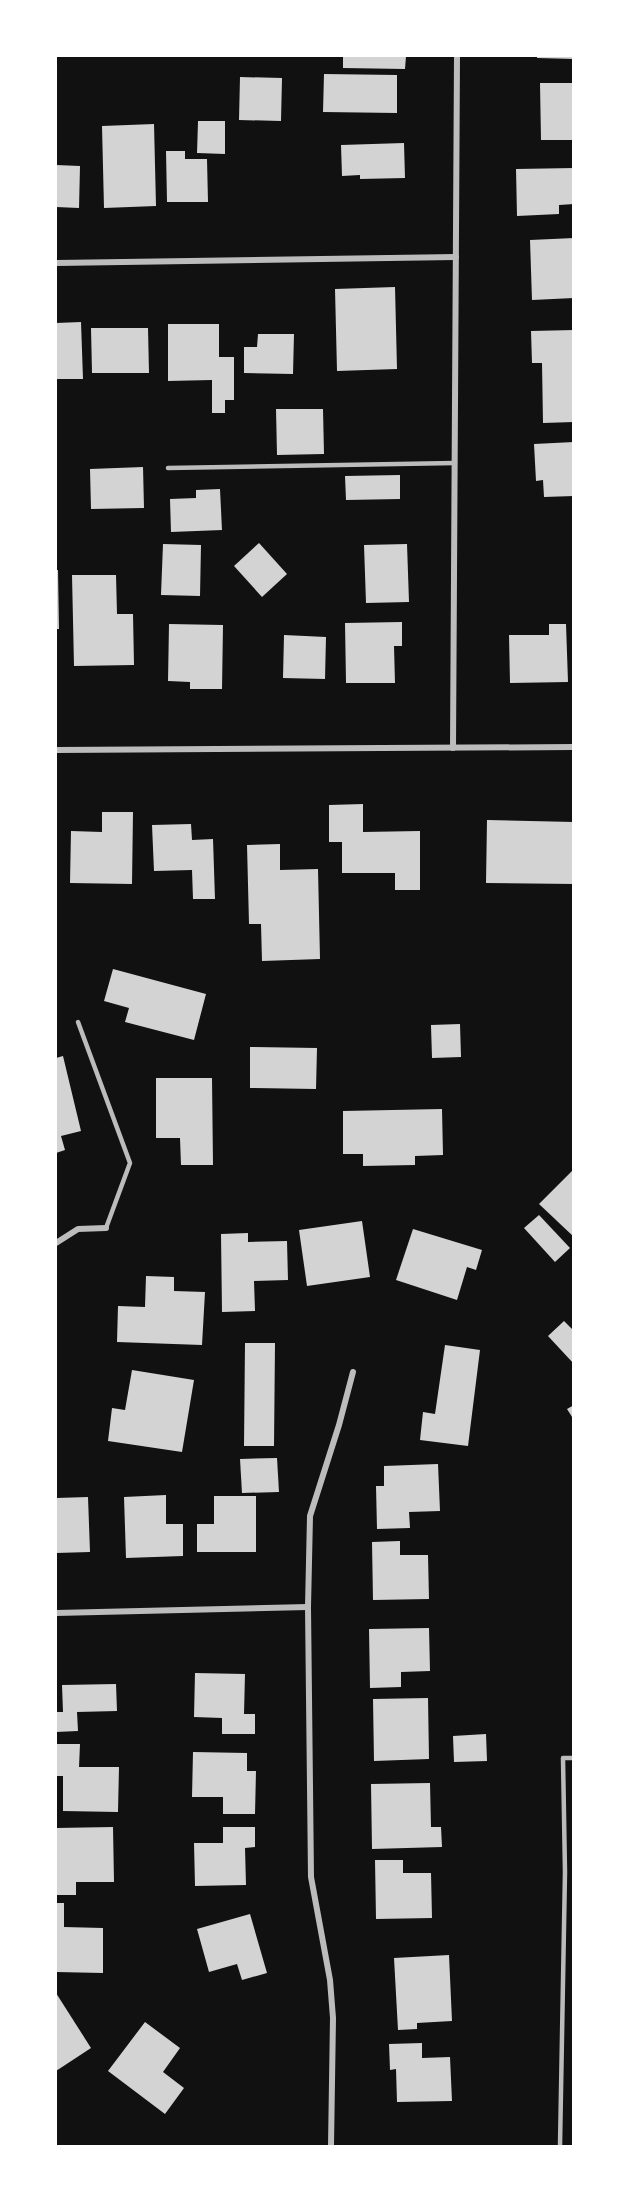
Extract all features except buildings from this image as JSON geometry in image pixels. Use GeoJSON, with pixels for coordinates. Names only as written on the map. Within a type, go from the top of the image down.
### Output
{"type":"FeatureCollection","features":[{"type":"Feature","properties":{"kind":"street"},"geometry":{"type":"LineString","coordinates":[[453,748],[457,56]]}},
{"type":"Feature","properties":{"kind":"street"},"geometry":{"type":"LineString","coordinates":[[56,263],[456,257]]}},
{"type":"Feature","properties":{"kind":"street"},"geometry":{"type":"LineString","coordinates":[[56,750],[573,747]]}},
{"type":"Feature","properties":{"kind":"street"},"geometry":{"type":"LineString","coordinates":[[56,1243],[78,1230],[106,1228]]}},
{"type":"Feature","properties":{"kind":"street"},"geometry":{"type":"LineString","coordinates":[[331,2146],[333,2018],[330,1980],[311,1877],[308,1607],[310,1516],[353,1372]]}},
{"type":"Feature","properties":{"kind":"street"},"geometry":{"type":"LineString","coordinates":[[56,1613],[308,1607]]}},
{"type":"Feature","properties":{"kind":"lane"},"geometry":{"type":"LineString","coordinates":[[168,468],[455,463]]}},
{"type":"Feature","properties":{"kind":"lane"},"geometry":{"type":"LineString","coordinates":[[78,1022],[130,1163],[106,1228]]}},
{"type":"Feature","properties":{"kind":"lane"},"geometry":{"type":"LineString","coordinates":[[560,2146],[565,1872],[563,1758],[573,1758]]}}]}
